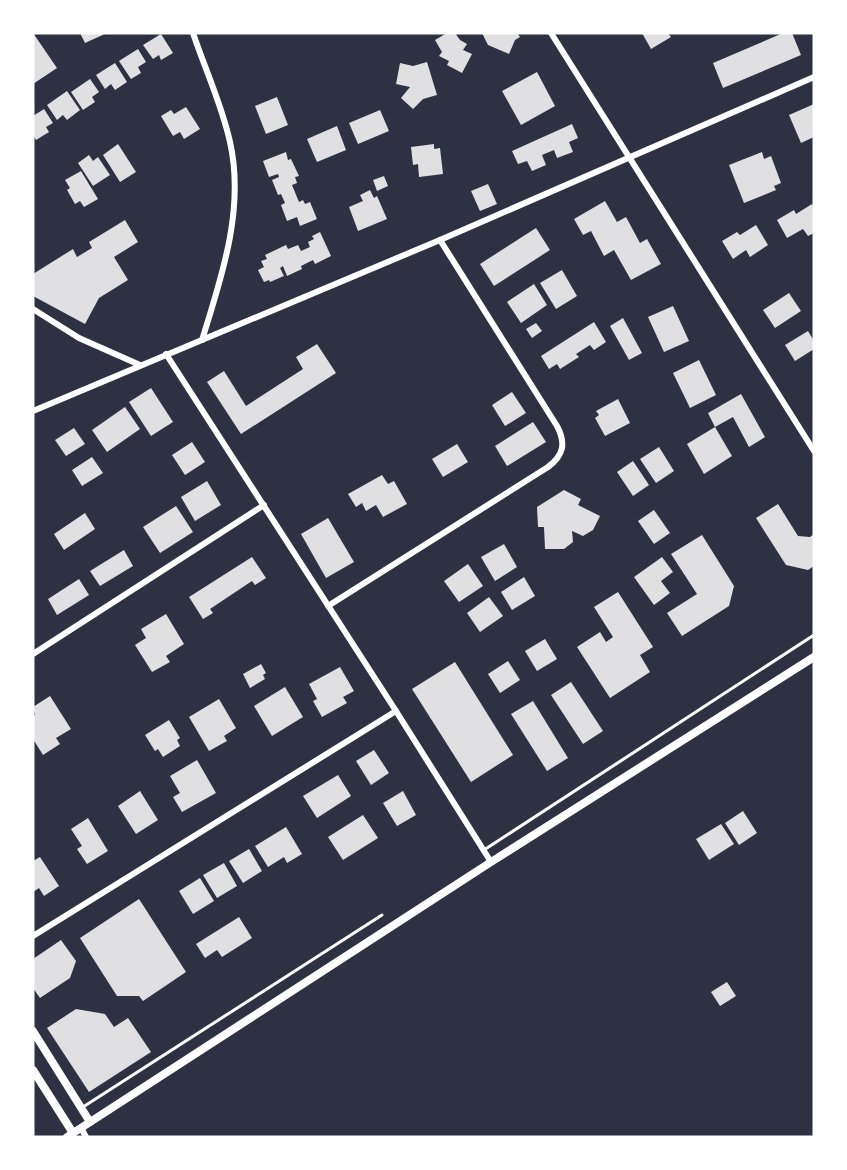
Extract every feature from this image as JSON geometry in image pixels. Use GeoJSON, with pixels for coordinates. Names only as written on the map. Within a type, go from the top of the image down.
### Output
{"type":"FeatureCollection","features":[{"type":"Feature","properties":{"kind":"street"},"geometry":{"type":"LineString","coordinates":[[193,33],[229,137],[235,187],[225,263],[202,340]]}},
{"type":"Feature","properties":{"kind":"street"},"geometry":{"type":"LineString","coordinates":[[551,33],[814,451]]}},
{"type":"Feature","properties":{"kind":"street"},"geometry":{"type":"LineString","coordinates":[[33,411],[440,240],[814,77]]}},
{"type":"Feature","properties":{"kind":"street"},"geometry":{"type":"LineString","coordinates":[[328,606],[548,467],[563,449],[563,440],[557,426],[440,240]]}},
{"type":"Feature","properties":{"kind":"street"},"geometry":{"type":"LineString","coordinates":[[33,309],[56,326],[140,365]]}},
{"type":"Feature","properties":{"kind":"street"},"geometry":{"type":"LineString","coordinates":[[166,354],[491,862]]}},
{"type":"Feature","properties":{"kind":"street"},"geometry":{"type":"LineString","coordinates":[[33,654],[264,505]]}},
{"type":"Feature","properties":{"kind":"street"},"geometry":{"type":"LineString","coordinates":[[74,1133],[491,862],[814,657]]}},
{"type":"Feature","properties":{"kind":"street"},"geometry":{"type":"LineString","coordinates":[[33,936],[396,711]]}},
{"type":"Feature","properties":{"kind":"street"},"geometry":{"type":"LineString","coordinates":[[33,1031],[90,1122]]}},
{"type":"Feature","properties":{"kind":"street"},"geometry":{"type":"LineString","coordinates":[[33,1070],[74,1133],[86,1137]]}},
{"type":"Feature","properties":{"kind":"lane"},"geometry":{"type":"LineString","coordinates":[[484,850],[814,635]]}},
{"type":"Feature","properties":{"kind":"lane"},"geometry":{"type":"LineString","coordinates":[[81,1108],[382,915]]}},
{"type":"Feature","properties":{"kind":"building"},"geometry":{"type":"Polygon","coordinates":[[[33,33],[57,68],[33,84],[33,33]]]}},
{"type":"Feature","properties":{"kind":"building"},"geometry":{"type":"Polygon","coordinates":[[[80,33],[107,33],[85,43],[80,33]]]}},
{"type":"Feature","properties":{"kind":"building"},"geometry":{"type":"Polygon","coordinates":[[[447,33],[455,33],[467,44],[463,50],[472,54],[462,73],[447,65],[449,61],[439,56],[442,52],[435,40],[447,33]]]}},
{"type":"Feature","properties":{"kind":"building"},"geometry":{"type":"Polygon","coordinates":[[[482,33],[517,33],[520,37],[515,40],[509,54],[488,45],[482,33]]]}},
{"type":"Feature","properties":{"kind":"building"},"geometry":{"type":"Polygon","coordinates":[[[642,33],[668,33],[671,37],[651,49],[642,33]]]}},
{"type":"Feature","properties":{"kind":"building"},"geometry":{"type":"Polygon","coordinates":[[[783,33],[792,33],[801,55],[723,88],[713,63],[783,33]]]}},
{"type":"Feature","properties":{"kind":"building"},"geometry":{"type":"Polygon","coordinates":[[[161,34],[173,53],[161,60],[159,55],[153,59],[143,45],[161,34]]]}},
{"type":"Feature","properties":{"kind":"building"},"geometry":{"type":"Polygon","coordinates":[[[138,49],[146,62],[138,67],[141,73],[131,79],[119,61],[138,49]]]}},
{"type":"Feature","properties":{"kind":"building"},"geometry":{"type":"Polygon","coordinates":[[[427,62],[437,95],[423,99],[413,109],[401,98],[410,87],[396,84],[400,63],[413,66],[427,62]]]}},
{"type":"Feature","properties":{"kind":"building"},"geometry":{"type":"Polygon","coordinates":[[[115,63],[127,82],[115,90],[111,84],[105,89],[96,75],[115,63]]]}},
{"type":"Feature","properties":{"kind":"building"},"geometry":{"type":"Polygon","coordinates":[[[537,72],[555,106],[521,125],[502,91],[537,72]]]}},
{"type":"Feature","properties":{"kind":"building"},"geometry":{"type":"Polygon","coordinates":[[[90,79],[99,92],[92,97],[95,102],[83,110],[71,92],[90,79]]]}},
{"type":"Feature","properties":{"kind":"building"},"geometry":{"type":"Polygon","coordinates":[[[67,91],[80,110],[67,120],[63,115],[57,120],[47,105],[67,91]]]}},
{"type":"Feature","properties":{"kind":"building"},"geometry":{"type":"Polygon","coordinates":[[[277,97],[288,125],[266,134],[255,106],[277,97]]]}},
{"type":"Feature","properties":{"kind":"building"},"geometry":{"type":"Polygon","coordinates":[[[814,104],[814,137],[801,143],[789,115],[814,104]]]}},
{"type":"Feature","properties":{"kind":"building"},"geometry":{"type":"Polygon","coordinates":[[[186,107],[200,129],[184,139],[180,132],[173,136],[161,116],[171,110],[174,114],[186,107]]]}},
{"type":"Feature","properties":{"kind":"building"},"geometry":{"type":"Polygon","coordinates":[[[44,109],[53,123],[46,127],[49,132],[36,140],[33,135],[33,116],[44,109]]]}},
{"type":"Feature","properties":{"kind":"building"},"geometry":{"type":"Polygon","coordinates":[[[380,110],[389,131],[358,144],[349,123],[380,110]]]}},
{"type":"Feature","properties":{"kind":"building"},"geometry":{"type":"Polygon","coordinates":[[[572,124],[578,138],[569,142],[573,152],[557,158],[554,150],[542,155],[546,165],[532,171],[527,161],[518,164],[512,151],[572,124]]]}},
{"type":"Feature","properties":{"kind":"building"},"geometry":{"type":"Polygon","coordinates":[[[337,126],[346,150],[317,162],[307,139],[337,126]]]}},
{"type":"Feature","properties":{"kind":"building"},"geometry":{"type":"Polygon","coordinates":[[[118,144],[136,172],[120,182],[103,155],[118,144]]]}},
{"type":"Feature","properties":{"kind":"building"},"geometry":{"type":"Polygon","coordinates":[[[434,144],[434,149],[440,148],[443,174],[419,177],[418,164],[413,165],[411,147],[434,144]]]}},
{"type":"Feature","properties":{"kind":"building"},"geometry":{"type":"Polygon","coordinates":[[[286,152],[288,160],[291,159],[299,176],[295,177],[297,183],[292,185],[299,202],[303,200],[305,204],[310,202],[317,219],[300,226],[297,217],[287,221],[281,205],[285,203],[281,194],[278,195],[272,180],[279,177],[278,174],[269,177],[263,161],[286,152]]]}},
{"type":"Feature","properties":{"kind":"building"},"geometry":{"type":"Polygon","coordinates":[[[762,152],[764,159],[771,156],[781,183],[774,186],[776,190],[744,203],[729,165],[762,152]]]}},
{"type":"Feature","properties":{"kind":"building"},"geometry":{"type":"Polygon","coordinates":[[[89,155],[93,161],[98,157],[110,175],[93,186],[78,163],[89,155]]]}},
{"type":"Feature","properties":{"kind":"building"},"geometry":{"type":"Polygon","coordinates":[[[81,171],[98,199],[84,207],[80,201],[75,204],[67,190],[70,188],[65,180],[81,171]]]}},
{"type":"Feature","properties":{"kind":"building"},"geometry":{"type":"Polygon","coordinates":[[[384,176],[388,186],[377,191],[373,180],[384,176]]]}},
{"type":"Feature","properties":{"kind":"building"},"geometry":{"type":"Polygon","coordinates":[[[488,184],[497,204],[480,211],[471,191],[488,184]]]}},
{"type":"Feature","properties":{"kind":"building"},"geometry":{"type":"Polygon","coordinates":[[[370,190],[374,198],[377,196],[387,219],[358,231],[349,207],[363,201],[360,195],[370,190]]]}},
{"type":"Feature","properties":{"kind":"building"},"geometry":{"type":"Polygon","coordinates":[[[605,201],[617,222],[626,217],[640,243],[647,239],[661,264],[631,280],[614,250],[604,256],[591,231],[583,235],[574,219],[605,201]]]}},
{"type":"Feature","properties":{"kind":"building"},"geometry":{"type":"Polygon","coordinates":[[[812,204],[814,233],[808,236],[803,229],[787,238],[777,220],[794,210],[796,214],[812,204]]]}},
{"type":"Feature","properties":{"kind":"building"},"geometry":{"type":"Polygon","coordinates":[[[125,220],[138,242],[114,257],[128,280],[99,298],[85,324],[33,296],[33,274],[73,249],[77,257],[92,248],[89,242],[125,220]]]}},
{"type":"Feature","properties":{"kind":"building"},"geometry":{"type":"Polygon","coordinates":[[[756,225],[768,245],[750,257],[746,250],[733,259],[722,241],[737,232],[740,235],[756,225]]]}},
{"type":"Feature","properties":{"kind":"building"},"geometry":{"type":"Polygon","coordinates":[[[536,228],[550,250],[494,286],[480,264],[536,228]]]}},
{"type":"Feature","properties":{"kind":"building"},"geometry":{"type":"Polygon","coordinates":[[[320,232],[331,256],[315,264],[313,260],[301,266],[302,269],[287,276],[283,266],[280,268],[284,276],[264,282],[258,270],[264,267],[261,261],[267,259],[265,255],[286,245],[288,249],[298,245],[301,251],[310,247],[308,242],[314,239],[312,236],[320,232]]]}},
{"type":"Feature","properties":{"kind":"building"},"geometry":{"type":"Polygon","coordinates":[[[562,270],[577,296],[556,309],[540,283],[562,270]]]}},
{"type":"Feature","properties":{"kind":"building"},"geometry":{"type":"Polygon","coordinates":[[[534,284],[547,305],[521,323],[507,302],[534,284]]]}},
{"type":"Feature","properties":{"kind":"building"},"geometry":{"type":"Polygon","coordinates":[[[789,293],[801,311],[775,328],[763,310],[789,293]]]}},
{"type":"Feature","properties":{"kind":"building"},"geometry":{"type":"Polygon","coordinates":[[[673,306],[689,341],[664,352],[648,317],[673,306]]]}},
{"type":"Feature","properties":{"kind":"building"},"geometry":{"type":"Polygon","coordinates":[[[623,318],[642,353],[629,360],[610,326],[623,318]]]}},
{"type":"Feature","properties":{"kind":"building"},"geometry":{"type":"Polygon","coordinates":[[[594,322],[606,342],[594,350],[590,345],[576,354],[579,357],[560,369],[557,364],[549,369],[541,356],[594,322]]]}},
{"type":"Feature","properties":{"kind":"building"},"geometry":{"type":"Polygon","coordinates":[[[536,323],[542,331],[532,338],[526,329],[536,323]]]}},
{"type":"Feature","properties":{"kind":"building"},"geometry":{"type":"Polygon","coordinates":[[[808,331],[814,341],[814,349],[795,361],[785,345],[808,331]]]}},
{"type":"Feature","properties":{"kind":"building"},"geometry":{"type":"Polygon","coordinates":[[[317,344],[336,373],[241,434],[207,382],[224,371],[246,406],[303,369],[296,357],[317,344]]]}},
{"type":"Feature","properties":{"kind":"building"},"geometry":{"type":"Polygon","coordinates":[[[699,360],[716,395],[690,408],[673,373],[699,360]]]}},
{"type":"Feature","properties":{"kind":"building"},"geometry":{"type":"Polygon","coordinates":[[[151,388],[173,422],[151,436],[129,402],[151,388]]]}},
{"type":"Feature","properties":{"kind":"building"},"geometry":{"type":"Polygon","coordinates":[[[512,392],[526,413],[505,426],[492,405],[512,392]]]}},
{"type":"Feature","properties":{"kind":"building"},"geometry":{"type":"Polygon","coordinates":[[[741,394],[765,437],[749,447],[733,417],[715,427],[708,413],[741,394]]]}},
{"type":"Feature","properties":{"kind":"building"},"geometry":{"type":"Polygon","coordinates":[[[618,399],[630,423],[605,436],[595,418],[599,415],[596,411],[618,399]]]}},
{"type":"Feature","properties":{"kind":"building"},"geometry":{"type":"Polygon","coordinates":[[[125,407],[140,429],[107,452],[92,430],[125,407]]]}},
{"type":"Feature","properties":{"kind":"building"},"geometry":{"type":"Polygon","coordinates":[[[533,422],[546,442],[507,466],[495,446],[533,422]]]}},
{"type":"Feature","properties":{"kind":"building"},"geometry":{"type":"Polygon","coordinates":[[[715,427],[732,456],[704,474],[687,444],[715,427]]]}},
{"type":"Feature","properties":{"kind":"building"},"geometry":{"type":"Polygon","coordinates":[[[74,428],[85,444],[66,456],[55,440],[74,428]]]}},
{"type":"Feature","properties":{"kind":"building"},"geometry":{"type":"Polygon","coordinates":[[[192,442],[205,462],[185,475],[172,455],[192,442]]]}},
{"type":"Feature","properties":{"kind":"building"},"geometry":{"type":"Polygon","coordinates":[[[457,444],[468,462],[443,477],[432,459],[457,444]]]}},
{"type":"Feature","properties":{"kind":"building"},"geometry":{"type":"Polygon","coordinates":[[[659,447],[674,471],[656,483],[640,459],[659,447]]]}},
{"type":"Feature","properties":{"kind":"building"},"geometry":{"type":"Polygon","coordinates":[[[92,457],[103,473],[82,486],[72,470],[92,457]]]}},
{"type":"Feature","properties":{"kind":"building"},"geometry":{"type":"Polygon","coordinates":[[[633,461],[649,485],[633,496],[617,472],[633,461]]]}},
{"type":"Feature","properties":{"kind":"building"},"geometry":{"type":"Polygon","coordinates":[[[382,475],[388,484],[394,481],[407,504],[383,517],[376,505],[366,511],[362,503],[356,507],[348,494],[382,475]]]}},
{"type":"Feature","properties":{"kind":"building"},"geometry":{"type":"Polygon","coordinates":[[[207,481],[221,505],[195,521],[181,497],[207,481]]]}},
{"type":"Feature","properties":{"kind":"building"},"geometry":{"type":"Polygon","coordinates":[[[564,490],[581,499],[578,505],[600,516],[593,530],[583,536],[572,531],[573,542],[564,549],[545,549],[544,527],[538,527],[537,507],[564,490]]]}},
{"type":"Feature","properties":{"kind":"building"},"geometry":{"type":"Polygon","coordinates":[[[778,504],[798,536],[810,537],[814,534],[814,566],[808,570],[786,565],[756,518],[778,504]]]}},
{"type":"Feature","properties":{"kind":"building"},"geometry":{"type":"Polygon","coordinates":[[[176,506],[193,532],[160,553],[143,527],[176,506]]]}},
{"type":"Feature","properties":{"kind":"building"},"geometry":{"type":"Polygon","coordinates":[[[654,510],[670,533],[654,544],[638,521],[654,510]]]}},
{"type":"Feature","properties":{"kind":"building"},"geometry":{"type":"Polygon","coordinates":[[[85,513],[95,529],[64,550],[54,534],[85,513]]]}},
{"type":"Feature","properties":{"kind":"building"},"geometry":{"type":"Polygon","coordinates":[[[328,518],[354,562],[326,578],[301,534],[328,518]]]}},
{"type":"Feature","properties":{"kind":"building"},"geometry":{"type":"Polygon","coordinates":[[[702,535],[734,586],[729,606],[682,636],[667,613],[697,594],[671,554],[702,535]]]}},
{"type":"Feature","properties":{"kind":"building"},"geometry":{"type":"Polygon","coordinates":[[[504,544],[517,567],[495,581],[481,557],[504,544]]]}},
{"type":"Feature","properties":{"kind":"building"},"geometry":{"type":"Polygon","coordinates":[[[124,550],[133,566],[100,586],[90,571],[124,550]]]}},
{"type":"Feature","properties":{"kind":"building"},"geometry":{"type":"Polygon","coordinates":[[[252,557],[266,578],[255,585],[252,581],[210,609],[213,613],[203,619],[189,597],[252,557]]]}},
{"type":"Feature","properties":{"kind":"building"},"geometry":{"type":"Polygon","coordinates":[[[662,557],[673,572],[661,581],[670,593],[654,605],[634,577],[662,557]]]}},
{"type":"Feature","properties":{"kind":"building"},"geometry":{"type":"Polygon","coordinates":[[[468,564],[483,586],[459,602],[444,581],[468,564]]]}},
{"type":"Feature","properties":{"kind":"building"},"geometry":{"type":"Polygon","coordinates":[[[524,577],[535,596],[512,610],[501,592],[524,577]]]}},
{"type":"Feature","properties":{"kind":"building"},"geometry":{"type":"Polygon","coordinates":[[[79,579],[89,595],[57,615],[48,599],[79,579]]]}},
{"type":"Feature","properties":{"kind":"building"},"geometry":{"type":"Polygon","coordinates":[[[618,592],[653,647],[640,655],[650,672],[610,698],[577,647],[600,632],[606,642],[613,637],[594,607],[618,592]]]}},
{"type":"Feature","properties":{"kind":"building"},"geometry":{"type":"Polygon","coordinates":[[[489,597],[503,616],[480,632],[467,613],[489,597]]]}},
{"type":"Feature","properties":{"kind":"building"},"geometry":{"type":"Polygon","coordinates":[[[166,614],[184,644],[166,656],[170,662],[152,672],[135,645],[146,638],[141,629],[166,614]]]}},
{"type":"Feature","properties":{"kind":"building"},"geometry":{"type":"Polygon","coordinates":[[[545,639],[557,659],[537,671],[525,651],[545,639]]]}},
{"type":"Feature","properties":{"kind":"building"},"geometry":{"type":"Polygon","coordinates":[[[508,661],[520,680],[500,693],[488,674],[508,661]]]}},
{"type":"Feature","properties":{"kind":"building"},"geometry":{"type":"Polygon","coordinates":[[[455,662],[513,755],[471,782],[412,689],[455,662]]]}},
{"type":"Feature","properties":{"kind":"building"},"geometry":{"type":"Polygon","coordinates":[[[261,664],[266,673],[263,675],[265,679],[250,688],[243,674],[261,664]]]}},
{"type":"Feature","properties":{"kind":"building"},"geometry":{"type":"Polygon","coordinates":[[[340,667],[354,691],[343,697],[347,703],[322,717],[313,701],[317,699],[309,684],[340,667]]]}},
{"type":"Feature","properties":{"kind":"building"},"geometry":{"type":"Polygon","coordinates":[[[571,682],[603,731],[583,744],[551,695],[571,682]]]}},
{"type":"Feature","properties":{"kind":"building"},"geometry":{"type":"Polygon","coordinates":[[[285,687],[303,717],[272,736],[254,706],[285,687]]]}},
{"type":"Feature","properties":{"kind":"building"},"geometry":{"type":"Polygon","coordinates":[[[50,696],[71,729],[56,738],[60,744],[43,755],[33,739],[33,716],[35,715],[33,707],[50,696]]]}},
{"type":"Feature","properties":{"kind":"building"},"geometry":{"type":"Polygon","coordinates":[[[219,699],[236,728],[224,736],[227,741],[209,751],[189,717],[219,699]]]}},
{"type":"Feature","properties":{"kind":"building"},"geometry":{"type":"Polygon","coordinates":[[[533,701],[568,758],[547,771],[511,714],[533,701]]]}},
{"type":"Feature","properties":{"kind":"building"},"geometry":{"type":"Polygon","coordinates":[[[169,720],[180,738],[177,740],[180,746],[163,757],[158,749],[155,751],[145,735],[169,720]]]}},
{"type":"Feature","properties":{"kind":"building"},"geometry":{"type":"Polygon","coordinates":[[[374,750],[389,773],[371,785],[356,761],[374,750]]]}},
{"type":"Feature","properties":{"kind":"building"},"geometry":{"type":"Polygon","coordinates":[[[197,760],[216,793],[182,812],[173,797],[180,793],[170,776],[197,760]]]}},
{"type":"Feature","properties":{"kind":"building"},"geometry":{"type":"Polygon","coordinates":[[[338,775],[351,796],[317,818],[303,796],[338,775]]]}},
{"type":"Feature","properties":{"kind":"building"},"geometry":{"type":"Polygon","coordinates":[[[140,791],[158,820],[136,834],[118,806],[140,791]]]}},
{"type":"Feature","properties":{"kind":"building"},"geometry":{"type":"Polygon","coordinates":[[[403,791],[416,815],[397,826],[383,803],[403,791]]]}},
{"type":"Feature","properties":{"kind":"building"},"geometry":{"type":"Polygon","coordinates":[[[743,811],[757,833],[739,845],[725,823],[743,811]]]}},
{"type":"Feature","properties":{"kind":"building"},"geometry":{"type":"Polygon","coordinates":[[[363,815],[378,838],[343,860],[328,837],[363,815]]]}},
{"type":"Feature","properties":{"kind":"building"},"geometry":{"type":"Polygon","coordinates":[[[88,818],[108,851],[87,864],[77,849],[82,846],[71,829],[88,818]]]}},
{"type":"Feature","properties":{"kind":"building"},"geometry":{"type":"Polygon","coordinates":[[[721,824],[734,844],[709,860],[696,839],[721,824]]]}},
{"type":"Feature","properties":{"kind":"building"},"geometry":{"type":"Polygon","coordinates":[[[286,827],[302,854],[287,863],[284,857],[268,867],[255,846],[286,827]]]}},
{"type":"Feature","properties":{"kind":"building"},"geometry":{"type":"Polygon","coordinates":[[[249,849],[262,871],[243,883],[229,861],[249,849]]]}},
{"type":"Feature","properties":{"kind":"building"},"geometry":{"type":"Polygon","coordinates":[[[40,857],[59,886],[44,896],[39,888],[33,892],[33,861],[40,857]]]}},
{"type":"Feature","properties":{"kind":"building"},"geometry":{"type":"Polygon","coordinates":[[[224,863],[237,886],[217,898],[203,875],[224,863]]]}},
{"type":"Feature","properties":{"kind":"building"},"geometry":{"type":"Polygon","coordinates":[[[200,878],[214,901],[193,914],[179,891],[200,878]]]}},
{"type":"Feature","properties":{"kind":"building"},"geometry":{"type":"Polygon","coordinates":[[[139,899],[186,972],[143,1001],[139,996],[117,996],[80,938],[139,899]]]}},
{"type":"Feature","properties":{"kind":"building"},"geometry":{"type":"Polygon","coordinates":[[[239,917],[252,938],[222,957],[217,950],[205,958],[196,944],[239,917]]]}},
{"type":"Feature","properties":{"kind":"building"},"geometry":{"type":"Polygon","coordinates":[[[61,940],[76,961],[70,978],[40,998],[33,988],[33,959],[61,940]]]}},
{"type":"Feature","properties":{"kind":"building"},"geometry":{"type":"Polygon","coordinates":[[[727,982],[736,996],[720,1006],[711,992],[727,982]]]}},
{"type":"Feature","properties":{"kind":"building"},"geometry":{"type":"Polygon","coordinates":[[[76,1009],[105,1014],[114,1027],[128,1018],[151,1052],[89,1092],[47,1028],[76,1009]]]}}]}
